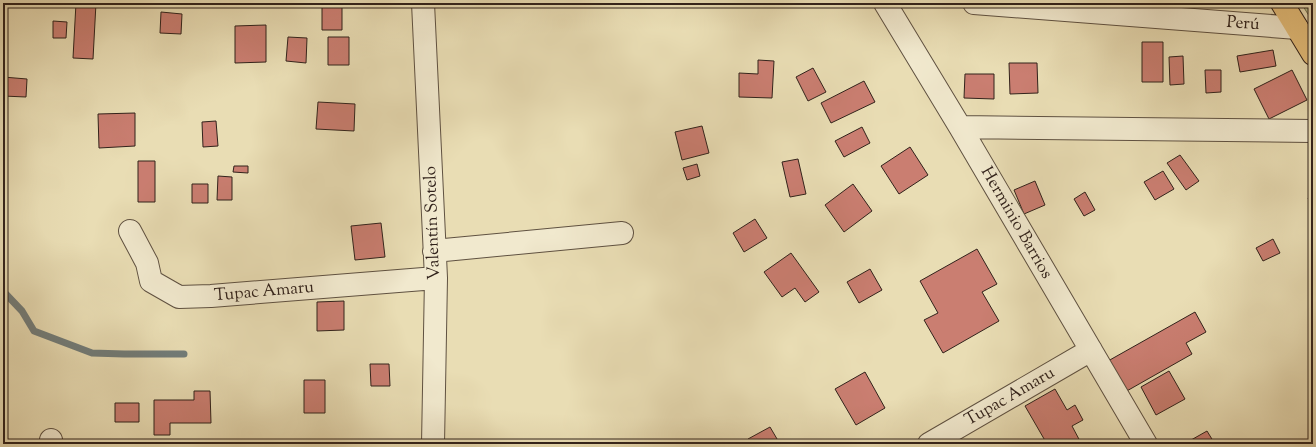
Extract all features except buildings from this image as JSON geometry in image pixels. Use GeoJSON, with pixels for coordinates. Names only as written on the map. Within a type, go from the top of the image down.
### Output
{"type":"FeatureCollection","features":[{"type":"Feature","properties":{"kind":"main road"},"geometry":{"type":"LineString","coordinates":[[1282,3],[1313,54]]}},
{"type":"Feature","properties":{"kind":"street","name":"Valentín Sotelo"},"geometry":{"type":"LineString","coordinates":[[423,3],[436,278],[433,444]]}},
{"type":"Feature","properties":{"kind":"street","name":"Herminio Barrios"},"geometry":{"type":"LineString","coordinates":[[884,3],[960,127],[1146,444]]}},
{"type":"Feature","properties":{"kind":"street","name":"Perú"},"geometry":{"type":"LineString","coordinates":[[974,3],[1297,28]]}},
{"type":"Feature","properties":{"kind":"street"},"geometry":{"type":"LineString","coordinates":[[960,127],[1313,131]]}},
{"type":"Feature","properties":{"kind":"street","name":"Tupac Amaru"},"geometry":{"type":"LineString","coordinates":[[130,231],[147,263],[151,280],[178,297],[212,296],[436,278]]}},
{"type":"Feature","properties":{"kind":"street"},"geometry":{"type":"LineString","coordinates":[[434,251],[622,233]]}},
{"type":"Feature","properties":{"kind":"street","name":"Tupac Amaru"},"geometry":{"type":"LineString","coordinates":[[928,444],[1091,350]]}},
{"type":"Feature","properties":{"kind":"green space"},"geometry":{"type":"Polygon","coordinates":[[[1301,3],[1313,3],[1313,22],[1301,3]]]}},
{"type":"Feature","properties":{"kind":"waterway"},"geometry":{"type":"LineString","coordinates":[[3,291],[22,311],[34,331],[92,353],[184,354]]}}]}
